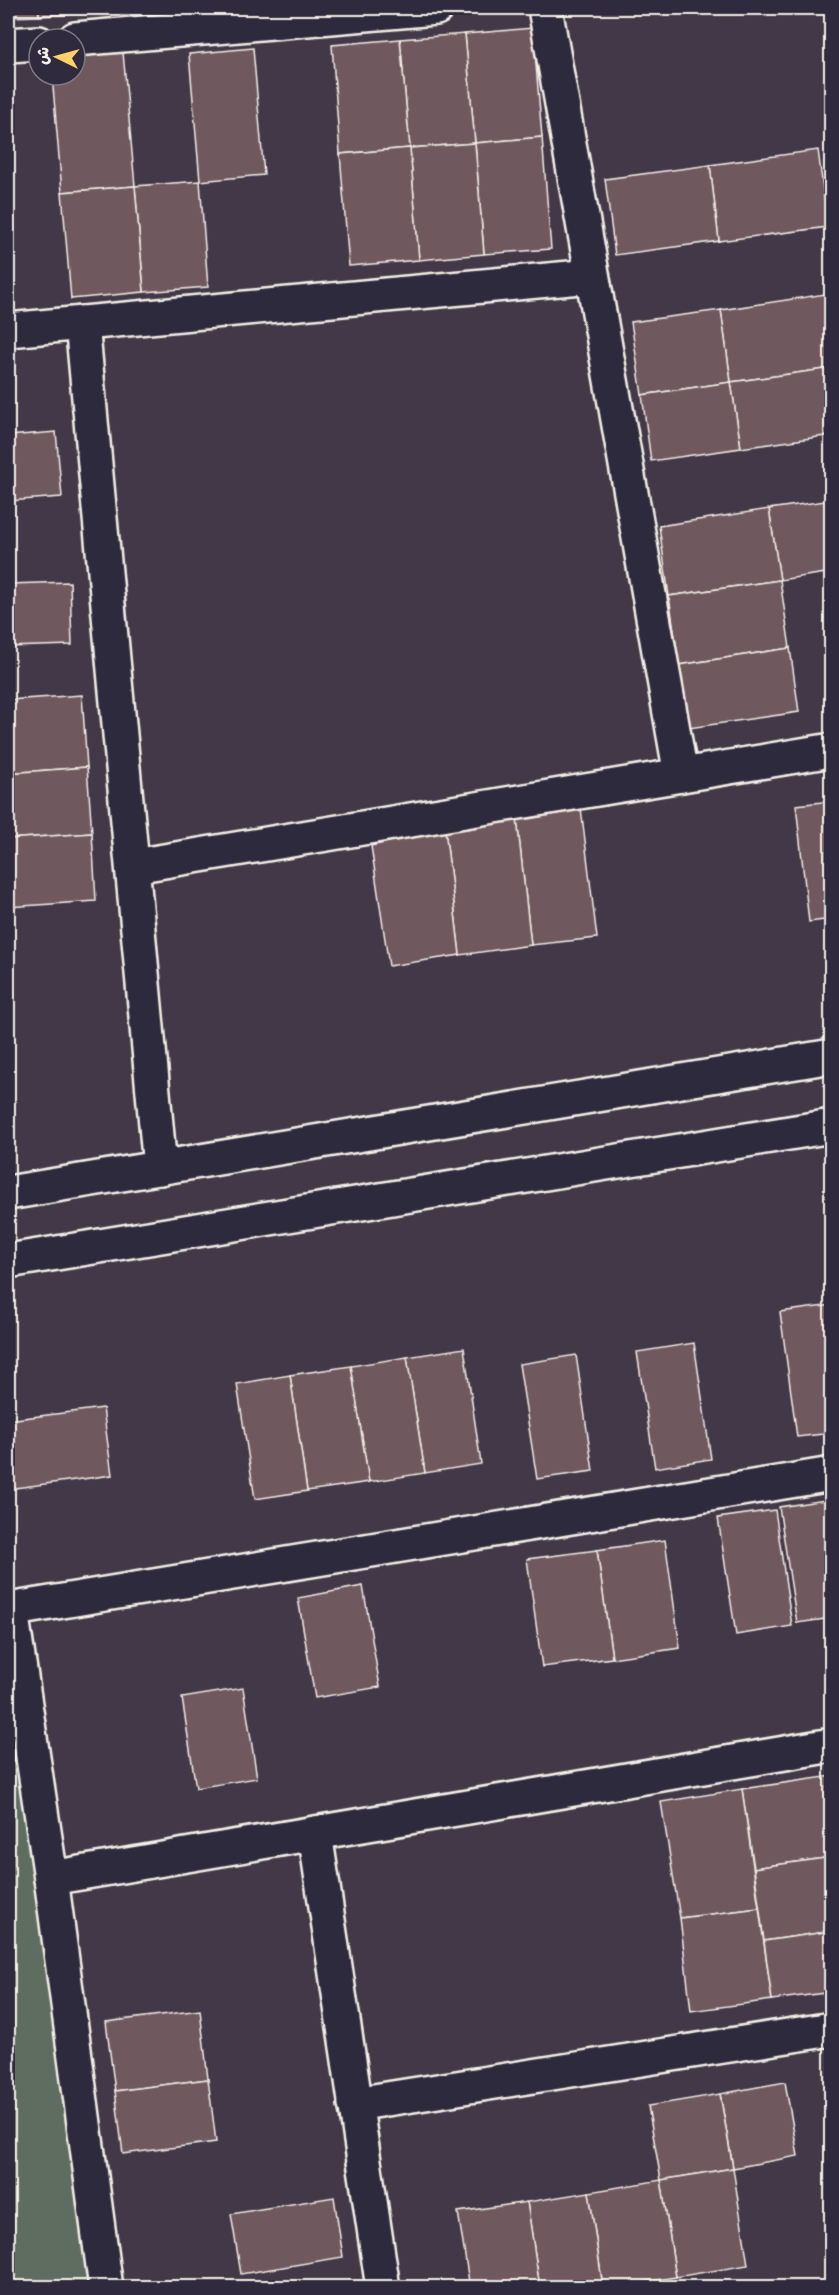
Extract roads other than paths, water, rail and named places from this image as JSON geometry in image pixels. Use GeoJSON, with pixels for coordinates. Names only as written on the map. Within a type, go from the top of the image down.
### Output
{"type":"FeatureCollection","features":[{"type":"Feature","properties":{"kind":"street"},"geometry":{"type":"LineString","coordinates":[[87,38],[436,8]]}},
{"type":"Feature","properties":{"kind":"street"},"geometry":{"type":"LineString","coordinates":[[545,8],[681,775]]}},
{"type":"Feature","properties":{"kind":"street"},"geometry":{"type":"LineString","coordinates":[[8,45],[27,44]]}},
{"type":"Feature","properties":{"kind":"street"},"geometry":{"type":"LineString","coordinates":[[8,330],[592,276]]}},
{"type":"Feature","properties":{"kind":"street"},"geometry":{"type":"LineString","coordinates":[[82,323],[134,866],[160,1168]]}},
{"type":"Feature","properties":{"kind":"street"},"geometry":{"type":"LineString","coordinates":[[134,866],[831,750]]}},
{"type":"Feature","properties":{"kind":"street"},"geometry":{"type":"LineString","coordinates":[[8,1193],[831,1056]]}},
{"type":"Feature","properties":{"kind":"street"},"geometry":{"type":"LineString","coordinates":[[8,1261],[831,1126]]}},
{"type":"Feature","properties":{"kind":"street"},"geometry":{"type":"LineString","coordinates":[[106,2288],[51,1878],[9,1610],[831,1474]]}},
{"type":"Feature","properties":{"kind":"street"},"geometry":{"type":"LineString","coordinates":[[51,1878],[831,1745]]}},
{"type":"Feature","properties":{"kind":"street"},"geometry":{"type":"LineString","coordinates":[[315,1833],[383,2288]]}},
{"type":"Feature","properties":{"kind":"street"},"geometry":{"type":"LineString","coordinates":[[355,2104],[831,2029]]}}]}
